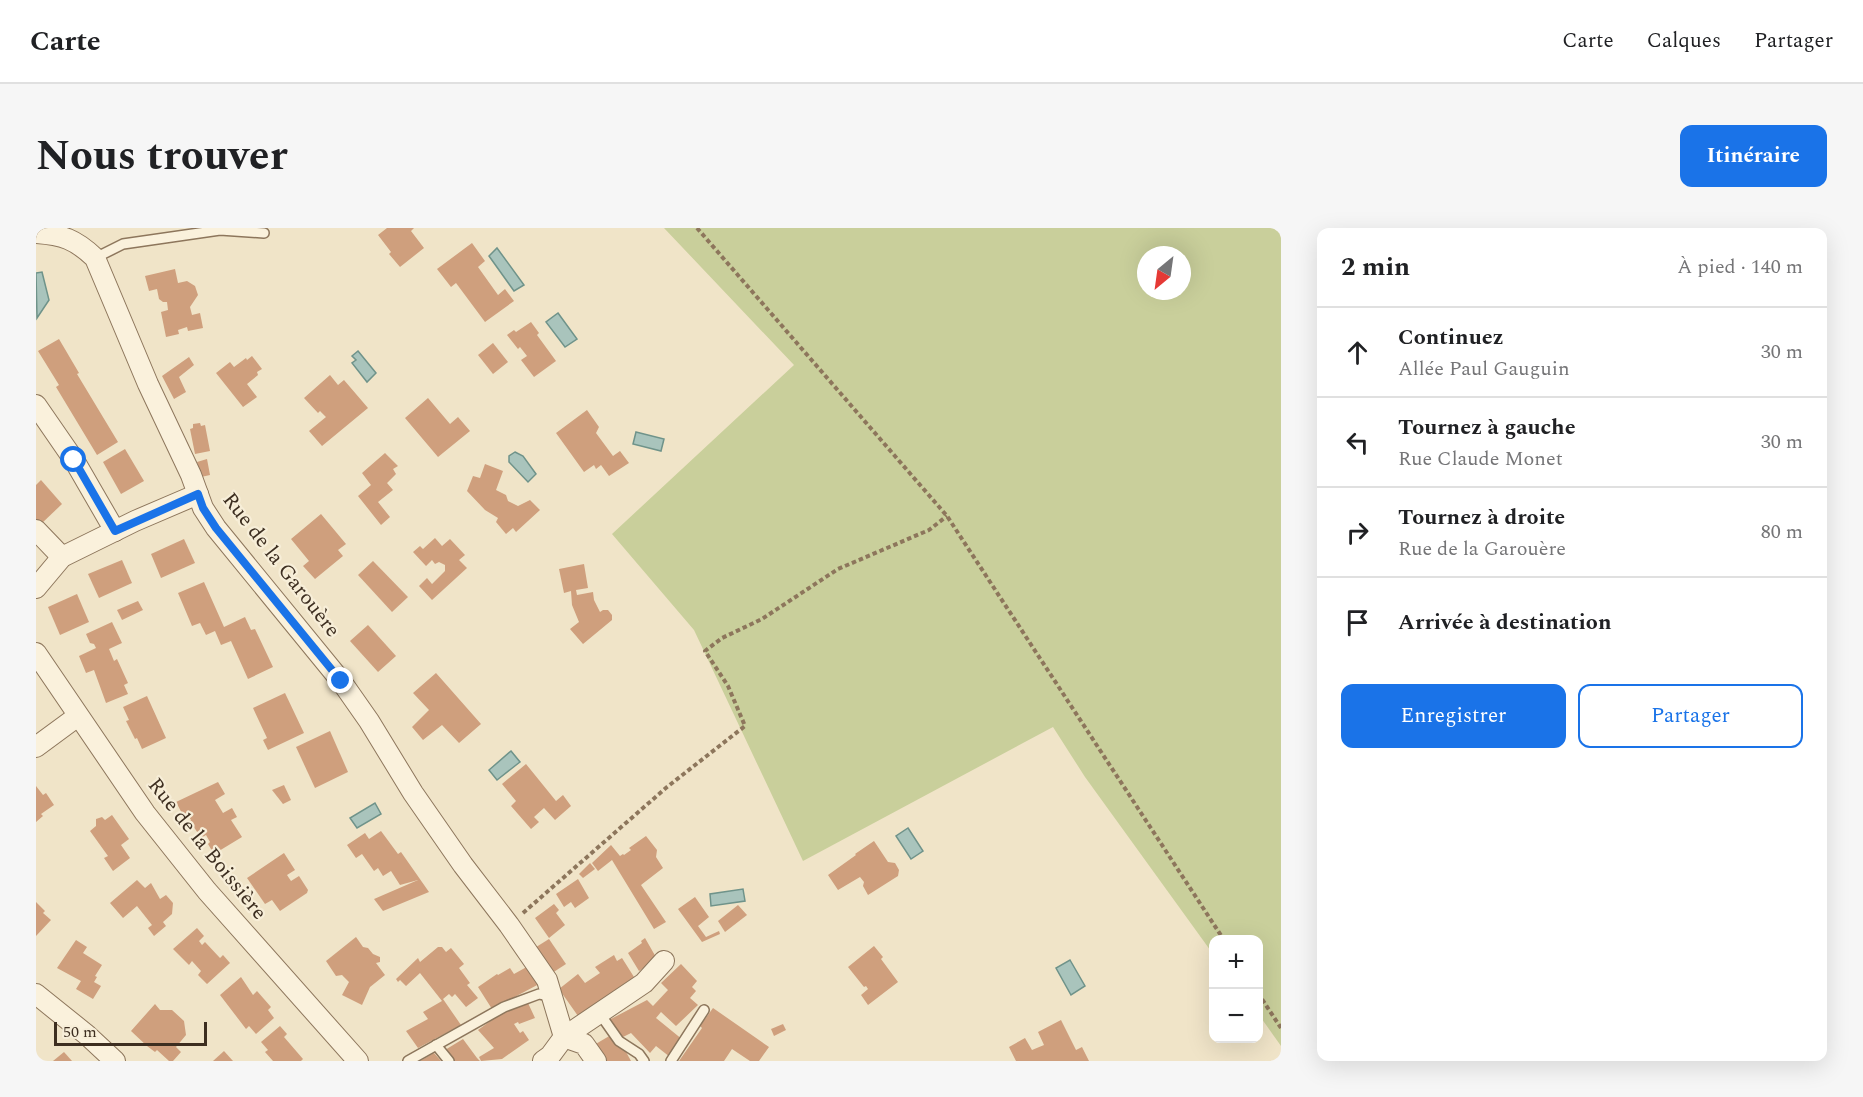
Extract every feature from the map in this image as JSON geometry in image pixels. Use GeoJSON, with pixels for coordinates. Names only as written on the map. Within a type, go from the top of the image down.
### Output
{"type":"FeatureCollection","features":[{"type":"Feature","properties":{"kind":"street","name":"Rue de la Garouère"},"geometry":{"type":"LineString","coordinates":[[36,233],[69,238],[95,258],[203,508],[216,528],[341,681],[369,721],[413,793],[547,980],[564,1037]]}},
{"type":"Feature","properties":{"kind":"street"},"geometry":{"type":"LineString","coordinates":[[36,405],[74,460],[115,531]]}},
{"type":"Feature","properties":{"kind":"street"},"geometry":{"type":"LineString","coordinates":[[36,588],[62,557],[198,494]]}},
{"type":"Feature","properties":{"kind":"street"},"geometry":{"type":"LineString","coordinates":[[36,530],[62,557]]}},
{"type":"Feature","properties":{"kind":"street","name":"Rue de la Boissière"},"geometry":{"type":"LineString","coordinates":[[36,653],[145,813],[200,882],[358,1061]]}},
{"type":"Feature","properties":{"kind":"street"},"geometry":{"type":"LineString","coordinates":[[36,747],[78,716]]}},
{"type":"Feature","properties":{"kind":"street"},"geometry":{"type":"LineString","coordinates":[[543,1061],[550,1056],[564,1037],[644,982],[664,961]]}},
{"type":"Feature","properties":{"kind":"street"},"geometry":{"type":"LineString","coordinates":[[36,994],[115,1061]]}},
{"type":"Feature","properties":{"kind":"street"},"geometry":{"type":"LineString","coordinates":[[564,1037],[584,1044],[596,1061]]}},
{"type":"Feature","properties":{"kind":"lane"},"geometry":{"type":"LineString","coordinates":[[95,258],[123,244],[220,230],[264,233]]}},
{"type":"Feature","properties":{"kind":"lane"},"geometry":{"type":"LineString","coordinates":[[408,1061],[504,1007],[539,994],[551,996]]}},
{"type":"Feature","properties":{"kind":"lane"},"geometry":{"type":"LineString","coordinates":[[671,1061],[704,1010]]}},
{"type":"Feature","properties":{"kind":"lane"},"geometry":{"type":"LineString","coordinates":[[600,1014],[619,1041],[639,1054],[644,1061]]}},
{"type":"Feature","properties":{"kind":"lane"},"geometry":{"type":"LineString","coordinates":[[436,1045],[449,1061]]}},
{"type":"Feature","properties":{"kind":"path"},"geometry":{"type":"LineString","coordinates":[[697,228],[946,516],[1221,935]]}},
{"type":"Feature","properties":{"kind":"path"},"geometry":{"type":"LineString","coordinates":[[509,925],[667,787],[745,726],[728,686],[705,651],[722,638],[762,619],[838,569],[929,530],[946,516]]}},
{"type":"Feature","properties":{"kind":"path"},"geometry":{"type":"LineString","coordinates":[[1263,1001],[1281,1028]]}},
{"type":"Feature","properties":{"kind":"green space"},"geometry":{"type":"Polygon","coordinates":[[[664,228],[1281,228],[1281,1046],[1263,1021],[1263,935],[1209,935],[1209,948],[1085,777],[1053,727],[803,861],[694,630],[612,534],[794,365],[664,228]]]}},
{"type":"Feature","properties":{"kind":"water"},"geometry":{"type":"Polygon","coordinates":[[[497,248],[524,285],[514,291],[489,256],[497,248]]]}},
{"type":"Feature","properties":{"kind":"water"},"geometry":{"type":"Polygon","coordinates":[[[42,272],[49,300],[37,318],[36,273],[42,272]]]}},
{"type":"Feature","properties":{"kind":"water"},"geometry":{"type":"Polygon","coordinates":[[[558,313],[577,339],[565,347],[546,322],[558,313]]]}},
{"type":"Feature","properties":{"kind":"water"},"geometry":{"type":"Polygon","coordinates":[[[358,351],[376,373],[367,382],[352,363],[356,360],[352,356],[358,351]]]}},
{"type":"Feature","properties":{"kind":"water"},"geometry":{"type":"Polygon","coordinates":[[[636,432],[664,439],[661,451],[633,444],[636,432]]]}},
{"type":"Feature","properties":{"kind":"water"},"geometry":{"type":"Polygon","coordinates":[[[515,452],[523,456],[536,474],[528,482],[509,462],[509,456],[515,452]]]}},
{"type":"Feature","properties":{"kind":"water"},"geometry":{"type":"Polygon","coordinates":[[[511,751],[520,762],[497,780],[489,770],[511,751]]]}},
{"type":"Feature","properties":{"kind":"water"},"geometry":{"type":"Polygon","coordinates":[[[375,803],[381,814],[357,828],[350,818],[375,803]]]}},
{"type":"Feature","properties":{"kind":"water"},"geometry":{"type":"Polygon","coordinates":[[[908,828],[923,851],[911,859],[896,836],[908,828]]]}},
{"type":"Feature","properties":{"kind":"water"},"geometry":{"type":"Polygon","coordinates":[[[743,889],[745,901],[711,906],[710,894],[743,889]]]}},
{"type":"Feature","properties":{"kind":"water"},"geometry":{"type":"Polygon","coordinates":[[[1070,960],[1085,986],[1071,995],[1056,968],[1070,960]]]}},
{"type":"Feature","properties":{"kind":"building"},"geometry":{"type":"Polygon","coordinates":[[[387,228],[414,228],[411,231],[424,248],[400,267],[378,235],[387,228]]]}},
{"type":"Feature","properties":{"kind":"building"},"geometry":{"type":"Polygon","coordinates":[[[472,243],[485,261],[478,267],[498,295],[505,289],[514,301],[485,322],[456,283],[451,287],[437,269],[472,243]]]}},
{"type":"Feature","properties":{"kind":"building"},"geometry":{"type":"Polygon","coordinates":[[[175,269],[178,283],[187,281],[195,286],[198,295],[190,307],[192,315],[200,313],[203,328],[188,331],[187,327],[178,330],[179,334],[166,337],[161,312],[168,310],[167,302],[159,299],[157,289],[149,291],[145,276],[175,269]]]}},
{"type":"Feature","properties":{"kind":"building"},"geometry":{"type":"Polygon","coordinates":[[[531,322],[539,333],[537,335],[556,361],[534,377],[521,360],[527,356],[507,335],[531,322]]]}},
{"type":"Feature","properties":{"kind":"building"},"geometry":{"type":"Polygon","coordinates":[[[59,339],[118,442],[97,455],[56,387],[59,385],[38,351],[59,339]]]}},
{"type":"Feature","properties":{"kind":"building"},"geometry":{"type":"Polygon","coordinates":[[[493,343],[508,362],[493,374],[478,355],[493,343]]]}},
{"type":"Feature","properties":{"kind":"building"},"geometry":{"type":"Polygon","coordinates":[[[252,356],[262,369],[247,384],[257,397],[243,407],[216,373],[230,362],[234,367],[252,356]]]}},
{"type":"Feature","properties":{"kind":"building"},"geometry":{"type":"Polygon","coordinates":[[[189,357],[194,365],[179,377],[186,392],[174,399],[162,376],[189,357]]]}},
{"type":"Feature","properties":{"kind":"building"},"geometry":{"type":"Polygon","coordinates":[[[330,375],[338,385],[344,380],[368,408],[322,446],[309,431],[326,417],[320,411],[318,413],[304,398],[330,375]]]}},
{"type":"Feature","properties":{"kind":"building"},"geometry":{"type":"Polygon","coordinates":[[[428,398],[450,424],[458,417],[470,431],[438,457],[405,418],[428,398]]]}},
{"type":"Feature","properties":{"kind":"building"},"geometry":{"type":"Polygon","coordinates":[[[587,410],[599,427],[596,433],[613,456],[620,451],[629,463],[609,476],[601,465],[596,469],[594,465],[584,472],[556,433],[587,410]]]}},
{"type":"Feature","properties":{"kind":"building"},"geometry":{"type":"Polygon","coordinates":[[[200,423],[201,426],[205,425],[210,451],[195,454],[190,429],[193,428],[193,424],[200,423]]]}},
{"type":"Feature","properties":{"kind":"building"},"geometry":{"type":"Polygon","coordinates":[[[125,449],[144,481],[121,494],[103,462],[125,449]]]}},
{"type":"Feature","properties":{"kind":"building"},"geometry":{"type":"Polygon","coordinates":[[[385,453],[398,466],[393,469],[396,474],[387,483],[393,490],[378,502],[390,517],[381,525],[358,496],[371,485],[362,473],[385,453]]]}},
{"type":"Feature","properties":{"kind":"building"},"geometry":{"type":"Polygon","coordinates":[[[207,459],[210,475],[201,477],[197,462],[207,459]]]}},
{"type":"Feature","properties":{"kind":"building"},"geometry":{"type":"Polygon","coordinates":[[[485,464],[503,471],[496,490],[506,495],[508,501],[518,506],[530,500],[540,510],[516,532],[513,528],[506,534],[496,522],[498,518],[485,510],[467,491],[473,476],[480,478],[485,464]]]}},
{"type":"Feature","properties":{"kind":"building"},"geometry":{"type":"Polygon","coordinates":[[[41,480],[62,504],[40,525],[36,520],[36,485],[41,480]]]}},
{"type":"Feature","properties":{"kind":"building"},"geometry":{"type":"Polygon","coordinates":[[[321,514],[346,544],[338,550],[343,556],[315,579],[303,566],[309,561],[291,539],[321,514]]]}},
{"type":"Feature","properties":{"kind":"building"},"geometry":{"type":"Polygon","coordinates":[[[435,538],[442,546],[450,539],[465,555],[459,560],[467,568],[432,600],[419,586],[427,578],[432,584],[445,571],[445,565],[439,562],[435,564],[432,560],[426,566],[413,552],[420,546],[423,549],[435,538]]]}},
{"type":"Feature","properties":{"kind":"building"},"geometry":{"type":"Polygon","coordinates":[[[184,539],[195,563],[161,578],[151,554],[184,539]]]}},
{"type":"Feature","properties":{"kind":"building"},"geometry":{"type":"Polygon","coordinates":[[[122,560],[132,583],[99,598],[88,574],[122,560]]]}},
{"type":"Feature","properties":{"kind":"building"},"geometry":{"type":"Polygon","coordinates":[[[373,561],[408,597],[392,612],[358,575],[373,561]]]}},
{"type":"Feature","properties":{"kind":"building"},"geometry":{"type":"Polygon","coordinates":[[[584,564],[588,588],[576,590],[577,595],[593,592],[600,612],[608,610],[612,615],[612,620],[583,644],[570,629],[579,622],[572,605],[571,591],[564,593],[559,569],[584,564]]]}},
{"type":"Feature","properties":{"kind":"building"},"geometry":{"type":"Polygon","coordinates":[[[204,582],[224,627],[245,617],[251,630],[255,629],[273,667],[248,679],[231,641],[221,645],[215,631],[206,635],[200,623],[192,626],[178,593],[204,582]]]}},
{"type":"Feature","properties":{"kind":"building"},"geometry":{"type":"Polygon","coordinates":[[[77,594],[89,622],[60,635],[48,607],[77,594]]]}},
{"type":"Feature","properties":{"kind":"building"},"geometry":{"type":"Polygon","coordinates":[[[138,601],[143,610],[122,620],[117,610],[138,601]]]}},
{"type":"Feature","properties":{"kind":"building"},"geometry":{"type":"Polygon","coordinates":[[[112,622],[122,643],[109,649],[114,661],[117,659],[128,683],[124,685],[128,694],[106,703],[94,670],[86,673],[79,656],[96,648],[90,643],[86,634],[112,622]]]}},
{"type":"Feature","properties":{"kind":"building"},"geometry":{"type":"Polygon","coordinates":[[[368,625],[396,656],[378,672],[350,641],[368,625]]]}},
{"type":"Feature","properties":{"kind":"building"},"geometry":{"type":"Polygon","coordinates":[[[436,673],[481,724],[459,743],[442,725],[423,740],[412,727],[429,710],[413,693],[436,673]]]}},
{"type":"Feature","properties":{"kind":"building"},"geometry":{"type":"Polygon","coordinates":[[[285,693],[304,733],[268,750],[263,740],[267,738],[253,708],[285,693]]]}},
{"type":"Feature","properties":{"kind":"building"},"geometry":{"type":"Polygon","coordinates":[[[147,696],[166,738],[142,749],[126,721],[129,720],[123,707],[147,696]]]}},
{"type":"Feature","properties":{"kind":"building"},"geometry":{"type":"Polygon","coordinates":[[[330,731],[348,772],[315,788],[296,747],[330,731]]]}},
{"type":"Feature","properties":{"kind":"building"},"geometry":{"type":"Polygon","coordinates":[[[526,764],[556,801],[563,795],[571,806],[555,820],[544,808],[534,817],[539,822],[531,829],[511,806],[516,801],[502,784],[526,764]]]}},
{"type":"Feature","properties":{"kind":"building"},"geometry":{"type":"Polygon","coordinates":[[[218,782],[225,794],[215,800],[223,813],[232,808],[237,817],[231,820],[242,837],[214,854],[206,835],[201,838],[188,815],[184,817],[176,802],[218,782]]]}},
{"type":"Feature","properties":{"kind":"building"},"geometry":{"type":"Polygon","coordinates":[[[284,785],[291,800],[283,804],[272,790],[284,785]]]}},
{"type":"Feature","properties":{"kind":"building"},"geometry":{"type":"Polygon","coordinates":[[[36,786],[43,795],[46,793],[54,805],[41,814],[43,816],[36,822],[36,786]]]}},
{"type":"Feature","properties":{"kind":"building"},"geometry":{"type":"Polygon","coordinates":[[[112,815],[129,839],[121,845],[130,858],[113,871],[104,858],[108,856],[90,831],[96,826],[96,819],[102,817],[105,820],[112,815]]]}},
{"type":"Feature","properties":{"kind":"building"},"geometry":{"type":"Polygon","coordinates":[[[381,831],[398,854],[401,852],[429,892],[383,911],[374,899],[418,880],[400,885],[391,871],[383,876],[378,868],[374,871],[362,854],[356,858],[347,845],[365,833],[369,839],[381,831]]]}},
{"type":"Feature","properties":{"kind":"building"},"geometry":{"type":"Polygon","coordinates":[[[646,836],[657,850],[656,857],[663,868],[641,885],[666,922],[654,929],[612,860],[598,871],[592,863],[611,845],[620,856],[624,855],[631,850],[629,848],[646,836]]]}},
{"type":"Feature","properties":{"kind":"building"},"geometry":{"type":"Polygon","coordinates":[[[874,841],[888,862],[895,863],[899,870],[898,876],[868,895],[860,877],[838,890],[828,875],[874,841]]]}},
{"type":"Feature","properties":{"kind":"building"},"geometry":{"type":"Polygon","coordinates":[[[284,853],[295,870],[287,875],[291,881],[299,876],[308,890],[307,893],[280,911],[272,900],[265,904],[247,878],[284,853]]]}},
{"type":"Feature","properties":{"kind":"building"},"geometry":{"type":"Polygon","coordinates":[[[590,863],[595,869],[583,878],[579,874],[590,863]]]}},
{"type":"Feature","properties":{"kind":"building"},"geometry":{"type":"Polygon","coordinates":[[[578,879],[589,898],[575,908],[571,902],[564,907],[556,894],[578,879]]]}},
{"type":"Feature","properties":{"kind":"building"},"geometry":{"type":"Polygon","coordinates":[[[137,880],[145,888],[151,883],[160,899],[166,895],[173,903],[172,914],[163,922],[166,926],[154,936],[148,928],[152,925],[137,906],[123,918],[110,903],[137,880]]]}},
{"type":"Feature","properties":{"kind":"building"},"geometry":{"type":"Polygon","coordinates":[[[695,897],[709,917],[698,926],[706,937],[719,931],[720,934],[702,942],[678,909],[695,897]]]}},
{"type":"Feature","properties":{"kind":"building"},"geometry":{"type":"Polygon","coordinates":[[[36,902],[51,920],[36,936],[36,902]]]}},
{"type":"Feature","properties":{"kind":"building"},"geometry":{"type":"Polygon","coordinates":[[[554,904],[559,910],[556,913],[565,925],[549,938],[535,918],[554,904]]]}},
{"type":"Feature","properties":{"kind":"building"},"geometry":{"type":"Polygon","coordinates":[[[738,905],[747,915],[725,932],[718,921],[738,905]]]}},
{"type":"Feature","properties":{"kind":"building"},"geometry":{"type":"Polygon","coordinates":[[[197,928],[204,936],[199,941],[202,945],[205,942],[220,958],[223,955],[230,963],[207,984],[198,975],[201,971],[192,961],[189,965],[173,949],[197,928]]]}},
{"type":"Feature","properties":{"kind":"building"},"geometry":{"type":"Polygon","coordinates":[[[356,937],[363,947],[380,957],[380,962],[376,963],[385,975],[370,987],[362,1005],[342,995],[349,982],[342,975],[336,976],[326,961],[356,937]]]}},
{"type":"Feature","properties":{"kind":"building"},"geometry":{"type":"Polygon","coordinates":[[[645,938],[657,959],[639,971],[628,953],[645,938]]]}},
{"type":"Feature","properties":{"kind":"building"},"geometry":{"type":"Polygon","coordinates":[[[549,939],[566,964],[549,975],[533,949],[549,939]]]}},
{"type":"Feature","properties":{"kind":"building"},"geometry":{"type":"Polygon","coordinates":[[[76,940],[87,947],[83,953],[102,965],[94,982],[101,986],[93,999],[76,989],[81,981],[57,968],[76,940]]]}},
{"type":"Feature","properties":{"kind":"building"},"geometry":{"type":"Polygon","coordinates":[[[874,946],[898,982],[868,1005],[861,995],[868,989],[848,967],[874,946]]]}},
{"type":"Feature","properties":{"kind":"building"},"geometry":{"type":"Polygon","coordinates":[[[438,947],[442,947],[446,952],[451,948],[464,964],[459,968],[470,983],[467,985],[478,998],[466,1007],[455,994],[452,997],[449,994],[443,999],[461,1025],[418,1048],[406,1031],[428,1019],[423,1012],[442,1001],[420,973],[406,986],[396,979],[418,958],[420,962],[438,947]]]}},
{"type":"Feature","properties":{"kind":"building"},"geometry":{"type":"Polygon","coordinates":[[[614,955],[617,961],[622,958],[634,977],[578,1016],[559,989],[578,974],[585,983],[600,973],[595,967],[614,955]]]}},
{"type":"Feature","properties":{"kind":"building"},"geometry":{"type":"Polygon","coordinates":[[[532,964],[541,983],[492,1009],[478,987],[510,968],[514,974],[532,964]]]}},
{"type":"Feature","properties":{"kind":"building"},"geometry":{"type":"Polygon","coordinates":[[[681,964],[697,981],[692,987],[696,991],[690,998],[698,1005],[676,1026],[661,1012],[656,1018],[683,1040],[670,1057],[656,1046],[650,1053],[631,1033],[619,1039],[609,1020],[647,1000],[653,1006],[668,990],[661,983],[681,964]]]}},
{"type":"Feature","properties":{"kind":"building"},"geometry":{"type":"Polygon","coordinates":[[[241,977],[253,995],[257,991],[271,1007],[268,1010],[274,1018],[256,1034],[249,1026],[246,1029],[220,995],[241,977]]]}},
{"type":"Feature","properties":{"kind":"building"},"geometry":{"type":"Polygon","coordinates":[[[528,1003],[535,1018],[514,1024],[529,1040],[502,1059],[481,1061],[479,1057],[494,1048],[478,1030],[507,1009],[528,1003]]]}},
{"type":"Feature","properties":{"kind":"building"},"geometry":{"type":"Polygon","coordinates":[[[155,1004],[160,1010],[172,1010],[184,1021],[186,1035],[176,1047],[181,1052],[173,1061],[169,1061],[157,1050],[155,1052],[131,1031],[155,1004]]]}},
{"type":"Feature","properties":{"kind":"building"},"geometry":{"type":"Polygon","coordinates":[[[713,1008],[769,1047],[759,1061],[750,1061],[732,1049],[724,1061],[679,1061],[713,1008]]]}},
{"type":"Feature","properties":{"kind":"building"},"geometry":{"type":"Polygon","coordinates":[[[1061,1020],[1076,1050],[1082,1047],[1089,1061],[1016,1061],[1009,1047],[1025,1038],[1032,1050],[1044,1045],[1038,1032],[1061,1020]]]}},
{"type":"Feature","properties":{"kind":"building"},"geometry":{"type":"Polygon","coordinates":[[[783,1024],[786,1030],[774,1036],[771,1029],[783,1024]]]}},
{"type":"Feature","properties":{"kind":"building"},"geometry":{"type":"Polygon","coordinates":[[[280,1026],[287,1034],[284,1037],[303,1059],[301,1061],[273,1061],[265,1052],[268,1050],[261,1042],[280,1026]]]}},
{"type":"Feature","properties":{"kind":"building"},"geometry":{"type":"Polygon","coordinates":[[[611,1035],[625,1050],[631,1061],[603,1061],[594,1045],[611,1035]]]}},
{"type":"Feature","properties":{"kind":"building"},"geometry":{"type":"Polygon","coordinates":[[[463,1039],[480,1061],[454,1061],[445,1050],[463,1039]]]}},
{"type":"Feature","properties":{"kind":"building"},"geometry":{"type":"Polygon","coordinates":[[[224,1051],[233,1061],[213,1061],[224,1051]]]}},
{"type":"Feature","properties":{"kind":"building"},"geometry":{"type":"Polygon","coordinates":[[[64,1052],[72,1061],[53,1061],[64,1052]]]}},
{"type":"Feature","properties":{"kind":"building"},"geometry":{"type":"Polygon","coordinates":[[[434,1053],[441,1061],[420,1061],[434,1053]]]}},
{"type":"Feature","properties":{"kind":"route"},"geometry":{"type":"LineString","coordinates":[[74,460],[115,531],[198,494],[203,508],[216,528],[341,681]]}}]}
